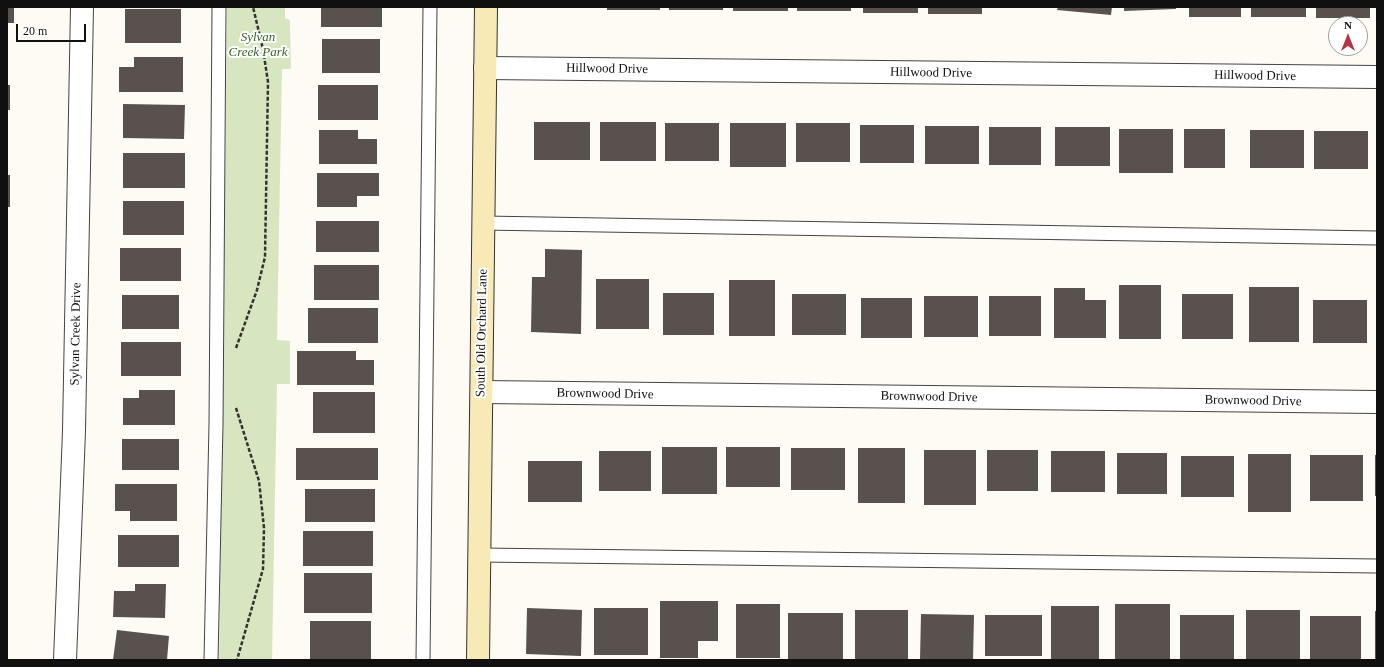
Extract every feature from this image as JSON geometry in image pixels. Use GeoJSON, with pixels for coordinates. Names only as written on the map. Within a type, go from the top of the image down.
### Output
{"type":"FeatureCollection","features":[{"type":"Feature","properties":{"kind":"street","name":"Sylvan Creek Drive"},"geometry":{"type":"LineString","coordinates":[[65,660],[75,424],[82,7]]}},
{"type":"Feature","properties":{"kind":"street","name":"South Old Orchard Lane"},"geometry":{"type":"LineString","coordinates":[[478,660],[486,7]]}},
{"type":"Feature","properties":{"kind":"street","name":"Hillwood Drive"},"geometry":{"type":"LineString","coordinates":[[485,68],[1377,77]]}},
{"type":"Feature","properties":{"kind":"street","name":"Brownwood Drive"},"geometry":{"type":"LineString","coordinates":[[482,392],[1377,402]]}},
{"type":"Feature","properties":{"kind":"lane"},"geometry":{"type":"LineString","coordinates":[[211,660],[216,424],[219,7]]}},
{"type":"Feature","properties":{"kind":"lane"},"geometry":{"type":"LineString","coordinates":[[423,660],[430,7]]}},
{"type":"Feature","properties":{"kind":"lane"},"geometry":{"type":"LineString","coordinates":[[484,223],[1377,238]]}},
{"type":"Feature","properties":{"kind":"lane"},"geometry":{"type":"LineString","coordinates":[[480,555],[1377,566]]}},
{"type":"Feature","properties":{"kind":"path"},"geometry":{"type":"LineString","coordinates":[[236,350],[257,290],[265,257],[268,82],[263,49],[253,7]]}},
{"type":"Feature","properties":{"kind":"path"},"geometry":{"type":"LineString","coordinates":[[236,407],[259,481],[264,528],[263,569],[237,660]]}},
{"type":"Feature","properties":{"kind":"green space","name":"Sylvan Creek Park"},"geometry":{"type":"Polygon","coordinates":[[[227,7],[285,7],[285,18],[290,20],[291,69],[282,69],[277,340],[290,341],[290,384],[277,384],[272,660],[219,660],[227,7]]]}},
{"type":"Feature","properties":{"kind":"building"},"geometry":{"type":"Polygon","coordinates":[[[7,7],[14,7],[14,23],[7,23],[7,7]]]}},
{"type":"Feature","properties":{"kind":"building"},"geometry":{"type":"Polygon","coordinates":[[[321,7],[382,7],[382,27],[321,27],[321,7]]]}},
{"type":"Feature","properties":{"kind":"building"},"geometry":{"type":"Polygon","coordinates":[[[607,7],[660,7],[660,10],[607,10],[607,7]]]}},
{"type":"Feature","properties":{"kind":"building"},"geometry":{"type":"Polygon","coordinates":[[[669,7],[723,7],[723,10],[669,10],[669,7]]]}},
{"type":"Feature","properties":{"kind":"building"},"geometry":{"type":"Polygon","coordinates":[[[733,7],[788,7],[788,11],[733,11],[733,7]]]}},
{"type":"Feature","properties":{"kind":"building"},"geometry":{"type":"Polygon","coordinates":[[[797,7],[851,7],[851,11],[797,11],[797,7]]]}},
{"type":"Feature","properties":{"kind":"building"},"geometry":{"type":"Polygon","coordinates":[[[863,7],[918,7],[918,13],[863,13],[863,7]]]}},
{"type":"Feature","properties":{"kind":"building"},"geometry":{"type":"Polygon","coordinates":[[[928,7],[982,7],[982,14],[928,14],[928,7]]]}},
{"type":"Feature","properties":{"kind":"building"},"geometry":{"type":"Polygon","coordinates":[[[1058,7],[1112,7],[1111,15],[1057,10],[1058,7]]]}},
{"type":"Feature","properties":{"kind":"building"},"geometry":{"type":"Polygon","coordinates":[[[1124,7],[1176,7],[1176,9],[1124,11],[1124,7]]]}},
{"type":"Feature","properties":{"kind":"building"},"geometry":{"type":"Polygon","coordinates":[[[1189,7],[1241,7],[1241,17],[1189,17],[1189,7]]]}},
{"type":"Feature","properties":{"kind":"building"},"geometry":{"type":"Polygon","coordinates":[[[1251,7],[1306,7],[1306,17],[1251,17],[1251,7]]]}},
{"type":"Feature","properties":{"kind":"building"},"geometry":{"type":"Polygon","coordinates":[[[1316,7],[1370,7],[1370,18],[1368,18],[1368,16],[1328,16],[1328,18],[1316,18],[1316,7]]]}},
{"type":"Feature","properties":{"kind":"building"},"geometry":{"type":"Polygon","coordinates":[[[125,9],[181,9],[181,43],[125,43],[125,9]]]}},
{"type":"Feature","properties":{"kind":"building"},"geometry":{"type":"Polygon","coordinates":[[[322,39],[380,39],[380,73],[322,73],[322,39]]]}},
{"type":"Feature","properties":{"kind":"building"},"geometry":{"type":"Polygon","coordinates":[[[134,57],[183,57],[183,92],[119,92],[119,67],[134,67],[134,57]]]}},
{"type":"Feature","properties":{"kind":"building"},"geometry":{"type":"Polygon","coordinates":[[[7,85],[10,85],[10,110],[7,110],[7,85]]]}},
{"type":"Feature","properties":{"kind":"building"},"geometry":{"type":"Polygon","coordinates":[[[318,85],[378,85],[378,120],[318,120],[318,85]]]}},
{"type":"Feature","properties":{"kind":"building"},"geometry":{"type":"Polygon","coordinates":[[[123,104],[185,105],[184,139],[123,138],[123,104]]]}},
{"type":"Feature","properties":{"kind":"building"},"geometry":{"type":"Polygon","coordinates":[[[534,122],[590,122],[590,160],[534,160],[534,122]]]}},
{"type":"Feature","properties":{"kind":"building"},"geometry":{"type":"Polygon","coordinates":[[[600,122],[656,122],[656,161],[600,161],[600,122]]]}},
{"type":"Feature","properties":{"kind":"building"},"geometry":{"type":"Polygon","coordinates":[[[665,123],[719,123],[719,161],[665,161],[665,123]]]}},
{"type":"Feature","properties":{"kind":"building"},"geometry":{"type":"Polygon","coordinates":[[[730,123],[786,123],[786,167],[730,167],[730,123]]]}},
{"type":"Feature","properties":{"kind":"building"},"geometry":{"type":"Polygon","coordinates":[[[796,123],[850,123],[850,162],[796,162],[796,123]]]}},
{"type":"Feature","properties":{"kind":"building"},"geometry":{"type":"Polygon","coordinates":[[[860,125],[914,125],[914,163],[860,163],[860,125]]]}},
{"type":"Feature","properties":{"kind":"building"},"geometry":{"type":"Polygon","coordinates":[[[925,126],[979,126],[979,164],[925,164],[925,126]]]}},
{"type":"Feature","properties":{"kind":"building"},"geometry":{"type":"Polygon","coordinates":[[[989,127],[1041,127],[1041,165],[989,165],[989,127]]]}},
{"type":"Feature","properties":{"kind":"building"},"geometry":{"type":"Polygon","coordinates":[[[1055,127],[1110,127],[1110,166],[1055,166],[1055,127]]]}},
{"type":"Feature","properties":{"kind":"building"},"geometry":{"type":"Polygon","coordinates":[[[1119,129],[1173,129],[1173,173],[1119,173],[1119,129]]]}},
{"type":"Feature","properties":{"kind":"building"},"geometry":{"type":"Polygon","coordinates":[[[1184,129],[1225,129],[1225,168],[1184,168],[1184,129]]]}},
{"type":"Feature","properties":{"kind":"building"},"geometry":{"type":"Polygon","coordinates":[[[319,130],[358,130],[358,139],[377,139],[377,164],[319,164],[319,130]]]}},
{"type":"Feature","properties":{"kind":"building"},"geometry":{"type":"Polygon","coordinates":[[[1250,130],[1304,130],[1304,168],[1250,168],[1250,130]]]}},
{"type":"Feature","properties":{"kind":"building"},"geometry":{"type":"Polygon","coordinates":[[[1314,131],[1368,131],[1368,169],[1314,169],[1314,131]]]}},
{"type":"Feature","properties":{"kind":"building"},"geometry":{"type":"Polygon","coordinates":[[[123,153],[185,153],[185,188],[123,188],[123,153]]]}},
{"type":"Feature","properties":{"kind":"building"},"geometry":{"type":"Polygon","coordinates":[[[317,173],[379,173],[379,196],[357,196],[357,207],[317,207],[317,173]]]}},
{"type":"Feature","properties":{"kind":"building"},"geometry":{"type":"Polygon","coordinates":[[[7,175],[10,175],[10,207],[7,207],[7,175]]]}},
{"type":"Feature","properties":{"kind":"building"},"geometry":{"type":"Polygon","coordinates":[[[123,201],[184,201],[184,235],[123,235],[123,201]]]}},
{"type":"Feature","properties":{"kind":"building"},"geometry":{"type":"Polygon","coordinates":[[[316,221],[379,221],[379,252],[316,252],[316,221]]]}},
{"type":"Feature","properties":{"kind":"building"},"geometry":{"type":"Polygon","coordinates":[[[120,248],[181,248],[181,281],[120,281],[120,248]]]}},
{"type":"Feature","properties":{"kind":"building"},"geometry":{"type":"Polygon","coordinates":[[[545,249],[582,250],[581,334],[531,332],[532,277],[545,277],[545,249]]]}},
{"type":"Feature","properties":{"kind":"building"},"geometry":{"type":"Polygon","coordinates":[[[314,265],[379,265],[379,300],[314,300],[314,265]]]}},
{"type":"Feature","properties":{"kind":"building"},"geometry":{"type":"Polygon","coordinates":[[[596,279],[649,279],[649,329],[596,329],[596,279]]]}},
{"type":"Feature","properties":{"kind":"building"},"geometry":{"type":"Polygon","coordinates":[[[729,280],[775,280],[775,336],[729,336],[729,280]]]}},
{"type":"Feature","properties":{"kind":"building"},"geometry":{"type":"Polygon","coordinates":[[[1119,285],[1161,285],[1161,339],[1119,339],[1119,285]]]}},
{"type":"Feature","properties":{"kind":"building"},"geometry":{"type":"Polygon","coordinates":[[[1249,287],[1299,287],[1299,342],[1249,342],[1249,287]]]}},
{"type":"Feature","properties":{"kind":"building"},"geometry":{"type":"Polygon","coordinates":[[[1054,288],[1085,288],[1085,300],[1106,300],[1106,338],[1054,338],[1054,288]]]}},
{"type":"Feature","properties":{"kind":"building"},"geometry":{"type":"Polygon","coordinates":[[[663,293],[714,293],[714,335],[663,335],[663,293]]]}},
{"type":"Feature","properties":{"kind":"building"},"geometry":{"type":"Polygon","coordinates":[[[792,294],[846,294],[846,335],[792,335],[792,294]]]}},
{"type":"Feature","properties":{"kind":"building"},"geometry":{"type":"Polygon","coordinates":[[[1182,294],[1233,294],[1233,339],[1182,339],[1182,294]]]}},
{"type":"Feature","properties":{"kind":"building"},"geometry":{"type":"Polygon","coordinates":[[[122,295],[179,295],[179,329],[122,329],[122,295]]]}},
{"type":"Feature","properties":{"kind":"building"},"geometry":{"type":"Polygon","coordinates":[[[924,296],[978,296],[978,337],[924,337],[924,296]]]}},
{"type":"Feature","properties":{"kind":"building"},"geometry":{"type":"Polygon","coordinates":[[[989,296],[1041,296],[1041,336],[989,336],[989,296]]]}},
{"type":"Feature","properties":{"kind":"building"},"geometry":{"type":"Polygon","coordinates":[[[861,298],[912,298],[912,338],[861,338],[861,298]]]}},
{"type":"Feature","properties":{"kind":"building"},"geometry":{"type":"Polygon","coordinates":[[[1313,300],[1367,300],[1367,343],[1313,343],[1313,300]]]}},
{"type":"Feature","properties":{"kind":"building"},"geometry":{"type":"Polygon","coordinates":[[[308,308],[378,308],[378,343],[308,343],[308,308]]]}},
{"type":"Feature","properties":{"kind":"building"},"geometry":{"type":"Polygon","coordinates":[[[121,342],[181,342],[181,376],[121,376],[121,342]]]}},
{"type":"Feature","properties":{"kind":"building"},"geometry":{"type":"Polygon","coordinates":[[[297,351],[356,351],[356,360],[374,360],[374,385],[297,385],[297,351]]]}},
{"type":"Feature","properties":{"kind":"building"},"geometry":{"type":"Polygon","coordinates":[[[139,390],[175,390],[175,425],[123,425],[123,398],[139,398],[139,390]]]}},
{"type":"Feature","properties":{"kind":"building"},"geometry":{"type":"Polygon","coordinates":[[[313,392],[375,392],[375,433],[313,433],[313,392]]]}},
{"type":"Feature","properties":{"kind":"building"},"geometry":{"type":"Polygon","coordinates":[[[122,439],[179,439],[179,470],[122,470],[122,439]]]}},
{"type":"Feature","properties":{"kind":"building"},"geometry":{"type":"Polygon","coordinates":[[[662,447],[717,447],[717,494],[662,494],[662,447]]]}},
{"type":"Feature","properties":{"kind":"building"},"geometry":{"type":"Polygon","coordinates":[[[726,447],[780,447],[780,487],[726,487],[726,447]]]}},
{"type":"Feature","properties":{"kind":"building"},"geometry":{"type":"Polygon","coordinates":[[[296,448],[378,448],[378,480],[296,480],[296,448]]]}},
{"type":"Feature","properties":{"kind":"building"},"geometry":{"type":"Polygon","coordinates":[[[791,448],[845,448],[845,490],[791,490],[791,448]]]}},
{"type":"Feature","properties":{"kind":"building"},"geometry":{"type":"Polygon","coordinates":[[[858,448],[905,448],[905,503],[858,503],[858,448]]]}},
{"type":"Feature","properties":{"kind":"building"},"geometry":{"type":"Polygon","coordinates":[[[924,450],[976,450],[976,505],[924,505],[924,450]]]}},
{"type":"Feature","properties":{"kind":"building"},"geometry":{"type":"Polygon","coordinates":[[[987,450],[1038,450],[1038,491],[987,491],[987,450]]]}},
{"type":"Feature","properties":{"kind":"building"},"geometry":{"type":"Polygon","coordinates":[[[599,451],[651,451],[651,491],[599,491],[599,451]]]}},
{"type":"Feature","properties":{"kind":"building"},"geometry":{"type":"Polygon","coordinates":[[[1051,451],[1105,451],[1105,492],[1051,492],[1051,451]]]}},
{"type":"Feature","properties":{"kind":"building"},"geometry":{"type":"Polygon","coordinates":[[[1117,453],[1167,453],[1167,494],[1117,494],[1117,453]]]}},
{"type":"Feature","properties":{"kind":"building"},"geometry":{"type":"Polygon","coordinates":[[[1248,454],[1291,454],[1291,512],[1248,512],[1248,454]]]}},
{"type":"Feature","properties":{"kind":"building"},"geometry":{"type":"Polygon","coordinates":[[[1310,455],[1363,455],[1363,501],[1310,501],[1310,455]]]}},
{"type":"Feature","properties":{"kind":"building"},"geometry":{"type":"Polygon","coordinates":[[[1375,455],[1377,455],[1377,496],[1375,496],[1375,455]]]}},
{"type":"Feature","properties":{"kind":"building"},"geometry":{"type":"Polygon","coordinates":[[[1181,456],[1234,456],[1234,497],[1181,497],[1181,456]]]}},
{"type":"Feature","properties":{"kind":"building"},"geometry":{"type":"Polygon","coordinates":[[[528,461],[582,461],[582,502],[528,502],[528,461]]]}},
{"type":"Feature","properties":{"kind":"building"},"geometry":{"type":"Polygon","coordinates":[[[115,484],[177,484],[177,521],[130,521],[130,511],[115,511],[115,484]]]}},
{"type":"Feature","properties":{"kind":"building"},"geometry":{"type":"Polygon","coordinates":[[[305,489],[375,489],[375,522],[305,522],[305,489]]]}},
{"type":"Feature","properties":{"kind":"building"},"geometry":{"type":"Polygon","coordinates":[[[303,531],[373,531],[373,566],[303,566],[303,531]]]}},
{"type":"Feature","properties":{"kind":"building"},"geometry":{"type":"Polygon","coordinates":[[[118,535],[179,535],[179,567],[118,567],[118,535]]]}},
{"type":"Feature","properties":{"kind":"building"},"geometry":{"type":"Polygon","coordinates":[[[304,573],[372,573],[372,613],[304,613],[304,573]]]}},
{"type":"Feature","properties":{"kind":"building"},"geometry":{"type":"Polygon","coordinates":[[[135,584],[166,584],[165,618],[113,617],[114,591],[135,591],[135,584]]]}},
{"type":"Feature","properties":{"kind":"building"},"geometry":{"type":"Polygon","coordinates":[[[660,601],[718,601],[718,641],[698,641],[698,658],[660,658],[660,601]]]}},
{"type":"Feature","properties":{"kind":"building"},"geometry":{"type":"Polygon","coordinates":[[[736,604],[780,604],[780,658],[736,658],[736,604]]]}},
{"type":"Feature","properties":{"kind":"building"},"geometry":{"type":"Polygon","coordinates":[[[1115,604],[1170,604],[1170,660],[1115,660],[1115,604]]]}},
{"type":"Feature","properties":{"kind":"building"},"geometry":{"type":"Polygon","coordinates":[[[1051,606],[1099,606],[1099,660],[1051,660],[1051,606]]]}},
{"type":"Feature","properties":{"kind":"building"},"geometry":{"type":"Polygon","coordinates":[[[527,608],[582,610],[581,656],[526,654],[527,608]]]}},
{"type":"Feature","properties":{"kind":"building"},"geometry":{"type":"Polygon","coordinates":[[[594,608],[648,608],[648,655],[594,655],[594,608]]]}},
{"type":"Feature","properties":{"kind":"building"},"geometry":{"type":"Polygon","coordinates":[[[855,610],[908,610],[908,660],[855,660],[855,610]]]}},
{"type":"Feature","properties":{"kind":"building"},"geometry":{"type":"Polygon","coordinates":[[[1246,610],[1300,610],[1300,660],[1246,660],[1246,610]]]}},
{"type":"Feature","properties":{"kind":"building"},"geometry":{"type":"Polygon","coordinates":[[[1375,611],[1377,611],[1377,660],[1375,660],[1375,611]]]}},
{"type":"Feature","properties":{"kind":"building"},"geometry":{"type":"Polygon","coordinates":[[[788,613],[843,613],[843,660],[788,660],[788,613]]]}},
{"type":"Feature","properties":{"kind":"building"},"geometry":{"type":"Polygon","coordinates":[[[921,614],[974,615],[973,660],[920,659],[921,614]]]}},
{"type":"Feature","properties":{"kind":"building"},"geometry":{"type":"Polygon","coordinates":[[[985,615],[1042,615],[1042,656],[985,656],[985,615]]]}},
{"type":"Feature","properties":{"kind":"building"},"geometry":{"type":"Polygon","coordinates":[[[1180,615],[1234,615],[1234,660],[1180,660],[1180,615]]]}},
{"type":"Feature","properties":{"kind":"building"},"geometry":{"type":"Polygon","coordinates":[[[1310,616],[1361,616],[1361,660],[1310,660],[1310,616]]]}},
{"type":"Feature","properties":{"kind":"building"},"geometry":{"type":"Polygon","coordinates":[[[310,621],[371,621],[371,660],[310,660],[310,621]]]}},
{"type":"Feature","properties":{"kind":"building"},"geometry":{"type":"Polygon","coordinates":[[[117,630],[169,636],[167,660],[113,660],[117,630]]]}}]}
